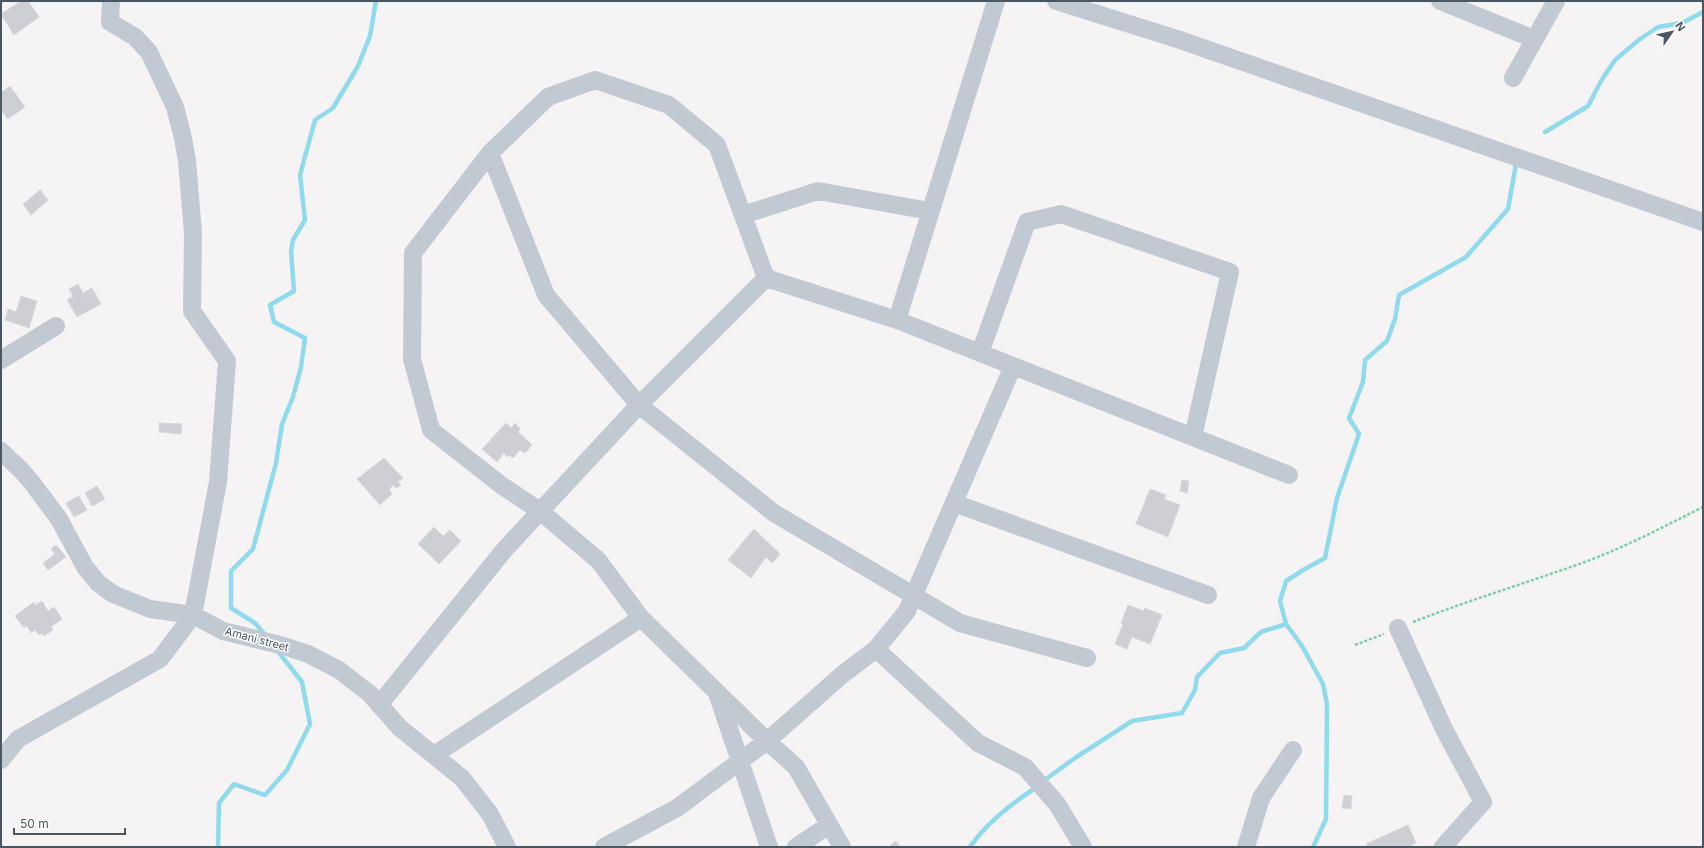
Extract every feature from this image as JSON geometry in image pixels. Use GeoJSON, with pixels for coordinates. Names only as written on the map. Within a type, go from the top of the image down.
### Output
{"type":"FeatureCollection","features":[{"type":"Feature","properties":{"kind":"street"},"geometry":{"type":"LineString","coordinates":[[1,760],[18,739],[160,659],[193,615],[218,482],[228,361],[192,310],[193,233],[187,161],[183,138],[175,107],[149,52],[135,37],[110,22],[111,1]]}},
{"type":"Feature","properties":{"kind":"street"},"geometry":{"type":"LineString","coordinates":[[897,320],[996,1]]}},
{"type":"Feature","properties":{"kind":"street"},"geometry":{"type":"LineString","coordinates":[[1440,1],[1534,39]]}},
{"type":"Feature","properties":{"kind":"street"},"geometry":{"type":"LineString","coordinates":[[1513,78],[1556,1]]}},
{"type":"Feature","properties":{"kind":"street"},"geometry":{"type":"LineString","coordinates":[[1066,3],[1178,39],[1703,222]]}},
{"type":"Feature","properties":{"kind":"street"},"geometry":{"type":"LineString","coordinates":[[766,278],[717,145],[669,105],[595,80],[548,97],[490,153],[413,253],[412,359],[431,430],[501,485],[540,511],[598,560],[641,618],[716,692],[796,767],[842,847]]}},
{"type":"Feature","properties":{"kind":"street"},"geometry":{"type":"LineString","coordinates":[[490,153],[546,295],[639,405],[774,513],[960,623],[1087,658]]}},
{"type":"Feature","properties":{"kind":"street"},"geometry":{"type":"LineString","coordinates":[[742,215],[818,191],[930,212]]}},
{"type":"Feature","properties":{"kind":"street"},"geometry":{"type":"LineString","coordinates":[[980,353],[1027,222],[1061,214],[1230,272],[1193,437]]}},
{"type":"Feature","properties":{"kind":"street"},"geometry":{"type":"LineString","coordinates":[[380,705],[505,549],[639,405],[766,278]]}},
{"type":"Feature","properties":{"kind":"street"},"geometry":{"type":"LineString","coordinates":[[766,278],[897,320],[1289,475]]}},
{"type":"Feature","properties":{"kind":"street"},"geometry":{"type":"LineString","coordinates":[[1,360],[56,326]]}},
{"type":"Feature","properties":{"kind":"street"},"geometry":{"type":"LineString","coordinates":[[604,847],[677,808],[767,741],[843,674],[876,649],[908,610],[1013,366]]}},
{"type":"Feature","properties":{"kind":"street","name":"Amani street"},"geometry":{"type":"LineString","coordinates":[[1,451],[34,484],[59,519],[85,567],[98,583],[113,594],[150,609],[193,615],[223,631],[284,646],[308,654],[339,670],[370,694],[400,728],[462,778],[490,814],[507,847]]}},
{"type":"Feature","properties":{"kind":"street"},"geometry":{"type":"LineString","coordinates":[[954,503],[1208,595]]}},
{"type":"Feature","properties":{"kind":"street"},"geometry":{"type":"LineString","coordinates":[[434,755],[641,618]]}},
{"type":"Feature","properties":{"kind":"street"},"geometry":{"type":"LineString","coordinates":[[1398,628],[1444,729],[1483,802],[1443,847]]}},
{"type":"Feature","properties":{"kind":"street"},"geometry":{"type":"LineString","coordinates":[[876,649],[978,743],[1025,767],[1057,804],[1082,847]]}},
{"type":"Feature","properties":{"kind":"street"},"geometry":{"type":"LineString","coordinates":[[716,692],[769,847]]}},
{"type":"Feature","properties":{"kind":"street"},"geometry":{"type":"LineString","coordinates":[[1246,847],[1261,798],[1293,750]]}},
{"type":"Feature","properties":{"kind":"street"},"geometry":{"type":"LineString","coordinates":[[796,847],[829,825]]}},
{"type":"Feature","properties":{"kind":"path"},"geometry":{"type":"LineString","coordinates":[[1355,645],[1456,605],[1594,558],[1643,537],[1703,507]]}},
{"type":"Feature","properties":{"kind":"building"},"geometry":{"type":"Polygon","coordinates":[[[21,1],[28,1],[39,17],[14,35],[1,14],[21,1]]]}},
{"type":"Feature","properties":{"kind":"building"},"geometry":{"type":"Polygon","coordinates":[[[10,86],[25,107],[8,119],[1,110],[1,93],[10,86]]]}},
{"type":"Feature","properties":{"kind":"building"},"geometry":{"type":"Polygon","coordinates":[[[40,190],[48,200],[31,215],[23,204],[40,190]]]}},
{"type":"Feature","properties":{"kind":"building"},"geometry":{"type":"Polygon","coordinates":[[[78,284],[83,293],[92,288],[101,304],[77,317],[67,300],[73,296],[69,289],[78,284]]]}},
{"type":"Feature","properties":{"kind":"building"},"geometry":{"type":"Polygon","coordinates":[[[21,296],[37,301],[29,328],[5,320],[8,309],[16,312],[21,296]]]}},
{"type":"Feature","properties":{"kind":"building"},"geometry":{"type":"Polygon","coordinates":[[[159,423],[182,424],[181,434],[159,432],[159,423]]]}},
{"type":"Feature","properties":{"kind":"building"},"geometry":{"type":"Polygon","coordinates":[[[506,423],[511,428],[515,423],[520,429],[518,432],[532,445],[525,453],[520,450],[513,458],[509,455],[507,457],[504,453],[497,462],[482,449],[506,423]]]}},
{"type":"Feature","properties":{"kind":"building"},"geometry":{"type":"Polygon","coordinates":[[[384,458],[403,478],[398,482],[401,485],[396,488],[393,485],[389,490],[392,494],[380,505],[357,479],[384,458]]]}},
{"type":"Feature","properties":{"kind":"building"},"geometry":{"type":"Polygon","coordinates":[[[1182,480],[1189,481],[1187,493],[1180,491],[1182,480]]]}},
{"type":"Feature","properties":{"kind":"building"},"geometry":{"type":"Polygon","coordinates":[[[97,486],[105,499],[92,506],[85,493],[97,486]]]}},
{"type":"Feature","properties":{"kind":"building"},"geometry":{"type":"Polygon","coordinates":[[[1150,489],[1166,495],[1164,499],[1180,505],[1168,537],[1136,524],[1150,489]]]}},
{"type":"Feature","properties":{"kind":"building"},"geometry":{"type":"Polygon","coordinates":[[[79,496],[87,510],[74,517],[66,503],[79,496]]]}},
{"type":"Feature","properties":{"kind":"building"},"geometry":{"type":"Polygon","coordinates":[[[434,527],[443,536],[450,530],[461,541],[439,564],[418,544],[434,527]]]}},
{"type":"Feature","properties":{"kind":"building"},"geometry":{"type":"Polygon","coordinates":[[[754,529],[780,554],[772,563],[766,557],[751,578],[728,560],[754,529]]]}},
{"type":"Feature","properties":{"kind":"building"},"geometry":{"type":"Polygon","coordinates":[[[56,545],[66,557],[48,570],[43,563],[55,554],[51,549],[56,545]]]}},
{"type":"Feature","properties":{"kind":"building"},"geometry":{"type":"Polygon","coordinates":[[[42,601],[48,611],[54,607],[62,619],[51,627],[53,630],[44,636],[42,633],[39,635],[35,630],[31,633],[27,626],[24,628],[15,616],[34,602],[36,605],[42,601]]]}},
{"type":"Feature","properties":{"kind":"building"},"geometry":{"type":"Polygon","coordinates":[[[1128,605],[1143,611],[1145,608],[1162,615],[1150,644],[1132,637],[1127,649],[1115,644],[1123,624],[1121,623],[1128,605]]]}},
{"type":"Feature","properties":{"kind":"building"},"geometry":{"type":"Polygon","coordinates":[[[1344,795],[1352,796],[1351,809],[1342,808],[1344,795]]]}},
{"type":"Feature","properties":{"kind":"building"},"geometry":{"type":"Polygon","coordinates":[[[1408,825],[1416,843],[1408,847],[1368,847],[1366,844],[1408,825]]]}},
{"type":"Feature","properties":{"kind":"building"},"geometry":{"type":"Polygon","coordinates":[[[896,841],[900,847],[888,847],[896,841]]]}},
{"type":"Feature","properties":{"kind":"waterway"},"geometry":{"type":"LineString","coordinates":[[265,635],[255,623],[231,608],[231,571],[253,549],[276,463],[282,424],[293,397],[301,367],[305,338],[274,322],[270,305],[294,291],[291,251],[293,240],[305,220],[300,175],[315,120],[333,108],[358,66],[370,36],[376,1]]}},
{"type":"Feature","properties":{"kind":"waterway"},"geometry":{"type":"LineString","coordinates":[[1545,132],[1588,106],[1601,81],[1615,60],[1640,39],[1658,27],[1682,23],[1703,12]]}},
{"type":"Feature","properties":{"kind":"waterway"},"geometry":{"type":"LineString","coordinates":[[1313,847],[1326,819],[1327,704],[1323,684],[1302,646],[1286,624],[1280,601],[1286,581],[1325,558],[1337,498],[1359,434],[1349,418],[1363,382],[1365,360],[1387,341],[1395,319],[1399,295],[1466,257],[1508,209],[1516,164]]}},
{"type":"Feature","properties":{"kind":"waterway"},"geometry":{"type":"LineString","coordinates":[[1042,782],[1075,758],[1132,721],[1182,713],[1195,690],[1197,677],[1220,653],[1244,648],[1261,632],[1286,624]]}},
{"type":"Feature","properties":{"kind":"waterway"},"geometry":{"type":"LineString","coordinates":[[218,847],[219,803],[234,784],[265,795],[287,770],[310,724],[302,682],[277,650]]}},
{"type":"Feature","properties":{"kind":"waterway"},"geometry":{"type":"LineString","coordinates":[[970,847],[992,821],[1037,787]]}}]}
